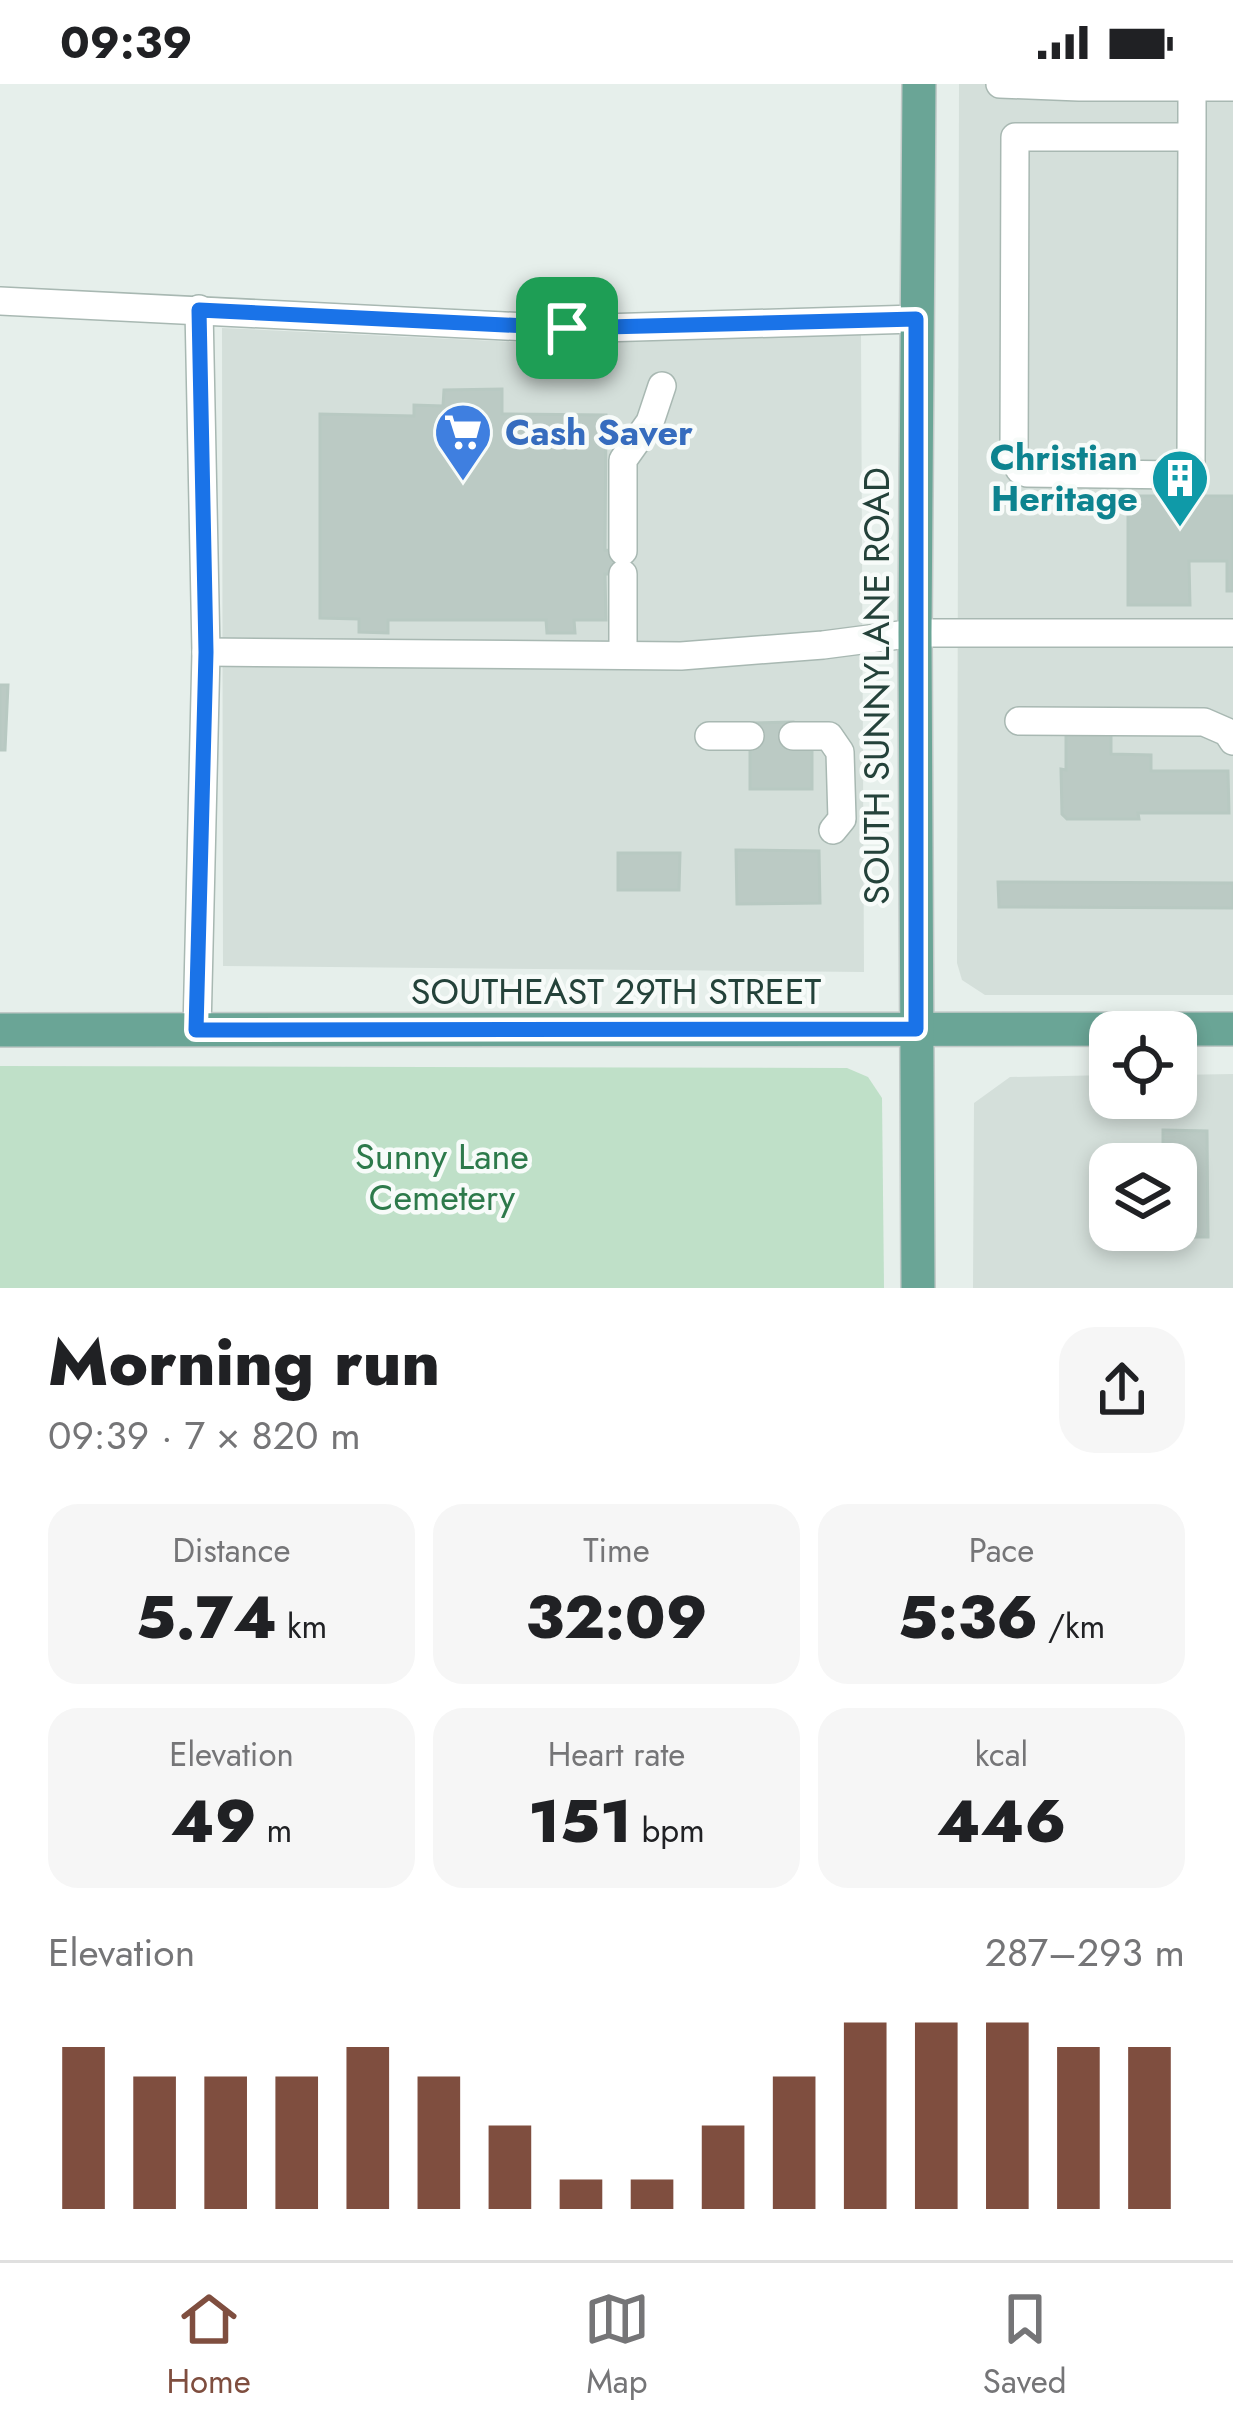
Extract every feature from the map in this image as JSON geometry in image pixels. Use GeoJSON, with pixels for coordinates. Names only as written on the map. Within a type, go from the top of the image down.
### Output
{"type":"FeatureCollection","features":[{"type":"Feature","properties":{"kind":"main road","name":"SOUTH SUNNYLANE ROAD"},"geometry":{"type":"LineString","coordinates":[[918,1288],[914,633],[919,84]]}},
{"type":"Feature","properties":{"kind":"main road","name":"SOUTHEAST 29TH STREET"},"geometry":{"type":"LineString","coordinates":[[0,1030],[1233,1029]]}},
{"type":"Feature","properties":{"kind":"street"},"geometry":{"type":"LineString","coordinates":[[1000,84],[1233,87]]}},
{"type":"Feature","properties":{"kind":"street"},"geometry":{"type":"LineString","coordinates":[[1192,87],[1192,136],[1191,464],[1179,475],[1020,470],[1014,460],[1015,137],[1192,136]]}},
{"type":"Feature","properties":{"kind":"street"},"geometry":{"type":"LineString","coordinates":[[0,301],[567,328],[916,319]]}},
{"type":"Feature","properties":{"kind":"street"},"geometry":{"type":"LineString","coordinates":[[196,1030],[206,652],[199,310]]}},
{"type":"Feature","properties":{"kind":"street"},"geometry":{"type":"LineString","coordinates":[[623,655],[623,460],[650,422],[662,386]]}},
{"type":"Feature","properties":{"kind":"street"},"geometry":{"type":"LineString","coordinates":[[206,652],[689,655],[914,633],[1233,633]]}},
{"type":"Feature","properties":{"kind":"street"},"geometry":{"type":"LineString","coordinates":[[1018,721],[1204,722],[1218,726],[1233,741]]}},
{"type":"Feature","properties":{"kind":"street"},"geometry":{"type":"LineString","coordinates":[[709,736],[750,736]]}},
{"type":"Feature","properties":{"kind":"street"},"geometry":{"type":"LineString","coordinates":[[793,736],[829,736],[840,752],[842,819],[833,830]]}},
{"type":"Feature","properties":{"kind":"shaded area"},"geometry":{"type":"Polygon","coordinates":[[[959,84],[1233,84],[1233,995],[985,995],[962,980],[957,963],[959,84]]]}},
{"type":"Feature","properties":{"kind":"shaded area"},"geometry":{"type":"Polygon","coordinates":[[[222,328],[536,343],[861,335],[864,972],[223,966],[222,328]]]}},
{"type":"Feature","properties":{"kind":"shaded area"},"geometry":{"type":"Polygon","coordinates":[[[1233,1074],[1233,1288],[973,1288],[974,1103],[1010,1077],[1089,1075],[1089,1119],[1197,1119],[1197,1075],[1233,1074]]]}},
{"type":"Feature","properties":{"kind":"green space","name":"Sunny Lane Cemetery"},"geometry":{"type":"Polygon","coordinates":[[[0,1066],[847,1068],[868,1077],[882,1098],[884,1288],[0,1288],[0,1066]]]}},
{"type":"Feature","properties":{"kind":"building","name":"Cash Saver"},"geometry":{"type":"Polygon","coordinates":[[[502,389],[502,414],[606,415],[605,550],[627,551],[627,574],[605,574],[606,620],[574,620],[575,633],[547,633],[546,620],[388,620],[388,633],[359,632],[359,619],[320,618],[320,414],[414,416],[414,405],[443,406],[444,390],[502,389]]]}},
{"type":"Feature","properties":{"kind":"building","name":"Christian Heritage"},"geometry":{"type":"Polygon","coordinates":[[[1128,496],[1233,496],[1233,591],[1227,591],[1227,561],[1189,561],[1190,605],[1128,605],[1128,496]]]}},
{"type":"Feature","properties":{"kind":"building"},"geometry":{"type":"Polygon","coordinates":[[[0,685],[8,685],[5,750],[0,750],[0,685]]]}},
{"type":"Feature","properties":{"kind":"building"},"geometry":{"type":"Polygon","coordinates":[[[793,722],[793,749],[812,749],[812,789],[750,789],[750,723],[793,722]]]}},
{"type":"Feature","properties":{"kind":"building"},"geometry":{"type":"Polygon","coordinates":[[[1066,727],[1111,727],[1111,754],[1151,755],[1151,771],[1228,771],[1229,813],[1067,819],[1062,814],[1061,769],[1066,770],[1066,727]]]}},
{"type":"Feature","properties":{"kind":"building"},"geometry":{"type":"Polygon","coordinates":[[[736,850],[819,851],[820,903],[737,904],[736,850]]]}},
{"type":"Feature","properties":{"kind":"building"},"geometry":{"type":"Polygon","coordinates":[[[618,853],[680,853],[679,890],[618,890],[618,853]]]}},
{"type":"Feature","properties":{"kind":"building"},"geometry":{"type":"Polygon","coordinates":[[[998,882],[1233,883],[1233,908],[999,907],[998,882]]]}},
{"type":"Feature","properties":{"kind":"building"},"geometry":{"type":"Polygon","coordinates":[[[1163,1130],[1207,1131],[1208,1237],[1197,1237],[1197,1143],[1163,1143],[1163,1130]]]}},
{"type":"Feature","properties":{"kind":"place","name":"Cash Saver"},"geometry":{"type":"Point","coordinates":[463,483]}},
{"type":"Feature","properties":{"kind":"place","name":"Christian Heritage"},"geometry":{"type":"Point","coordinates":[1180,529]}},
{"type":"Feature","properties":{"kind":"route"},"geometry":{"type":"LineString","coordinates":[[199,310],[567,328],[916,319],[916,1029],[196,1030],[206,652],[199,310]]}}]}
